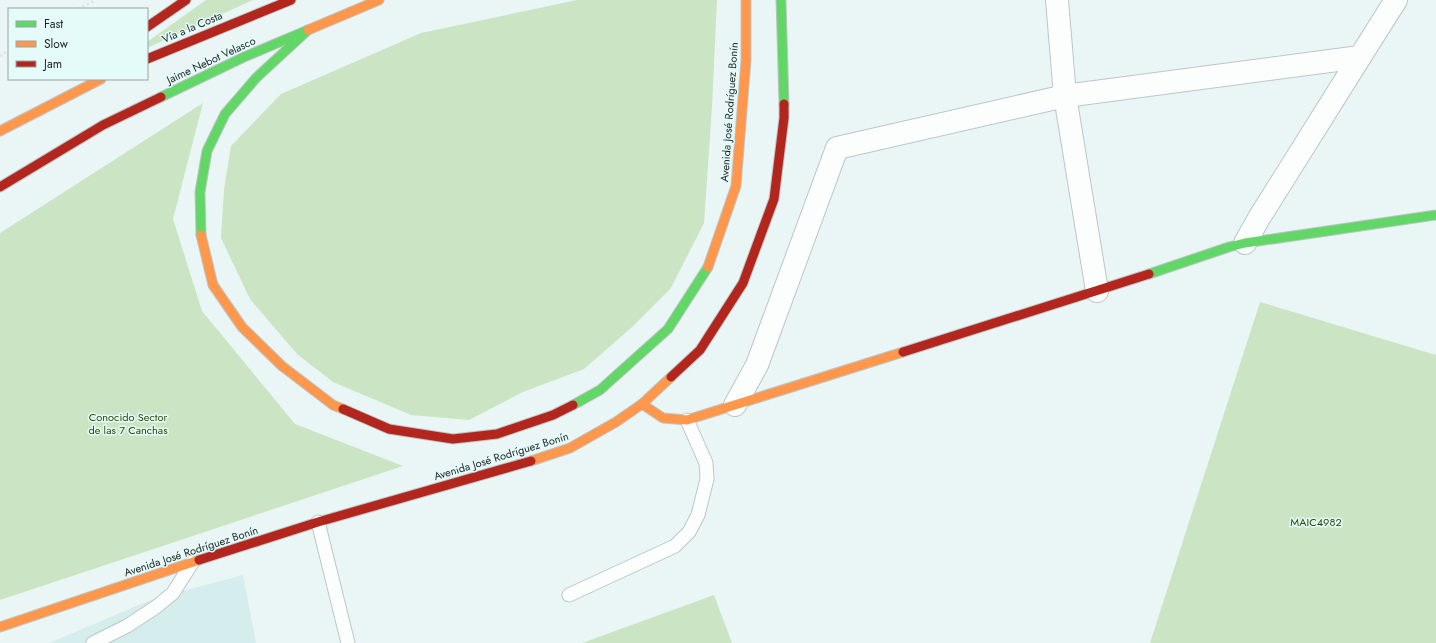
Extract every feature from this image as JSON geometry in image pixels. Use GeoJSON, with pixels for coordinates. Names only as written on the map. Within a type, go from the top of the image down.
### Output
{"type":"FeatureCollection","features":[{"type":"Feature","properties":{"kind":"main road"},"geometry":{"type":"LineString","coordinates":[[148,26],[186,0]]}},
{"type":"Feature","properties":{"kind":"main road","name":"Vía a la Costa"},"geometry":{"type":"LineString","coordinates":[[148,59],[291,0]]}},
{"type":"Feature","properties":{"kind":"main road"},"geometry":{"type":"LineString","coordinates":[[308,30],[379,0]]}},
{"type":"Feature","properties":{"kind":"main road","name":"Avenida José Rodríguez Bonín"},"geometry":{"type":"LineString","coordinates":[[308,30],[256,78],[224,114],[207,151],[200,192],[200,231],[213,285],[242,327],[282,366],[333,405],[389,430],[453,439],[497,434],[553,415],[600,390],[668,329],[709,265],[736,186],[746,60],[746,0]]}},
{"type":"Feature","properties":{"kind":"main road","name":"Avenida José Rodríguez Bonín"},"geometry":{"type":"LineString","coordinates":[[0,627],[193,562],[318,522],[498,471],[570,448],[616,422],[642,404],[700,350],[743,283],[774,199],[784,118],[781,0]]}},
{"type":"Feature","properties":{"kind":"main road","name":"Jaime Nebot Velasco"},"geometry":{"type":"LineString","coordinates":[[0,187],[102,125],[244,57],[308,30]]}},
{"type":"Feature","properties":{"kind":"main road"},"geometry":{"type":"LineString","coordinates":[[0,131],[99,80]]}},
{"type":"Feature","properties":{"kind":"main road"},"geometry":{"type":"LineString","coordinates":[[0,123],[18,111]]}},
{"type":"Feature","properties":{"kind":"main road"},"geometry":{"type":"LineString","coordinates":[[642,404],[663,418],[687,420],[1245,243],[1436,215]]}},
{"type":"Feature","properties":{"kind":"street"},"geometry":{"type":"LineString","coordinates":[[1057,0],[1065,96],[1097,290]]}},
{"type":"Feature","properties":{"kind":"street"},"geometry":{"type":"LineString","coordinates":[[1245,243],[1259,218],[1396,0]]}},
{"type":"Feature","properties":{"kind":"street"},"geometry":{"type":"LineString","coordinates":[[735,405],[758,365],[837,148],[1065,96],[1360,57]]}},
{"type":"Feature","properties":{"kind":"lane"},"geometry":{"type":"LineString","coordinates":[[569,595],[675,546],[688,532],[698,515],[707,479],[706,463],[687,420]]}},
{"type":"Feature","properties":{"kind":"lane"},"geometry":{"type":"LineString","coordinates":[[318,522],[348,643]]}},
{"type":"Feature","properties":{"kind":"lane"},"geometry":{"type":"LineString","coordinates":[[93,643],[127,626],[156,607],[173,593],[193,562]]}},
{"type":"Feature","properties":{"kind":"path"},"geometry":{"type":"LineString","coordinates":[[80,8],[96,0]]}},
{"type":"Feature","properties":{"kind":"shaded area"},"geometry":{"type":"Polygon","coordinates":[[[243,575],[256,643],[49,643],[153,599],[243,575]]]}},
{"type":"Feature","properties":{"kind":"green space"},"geometry":{"type":"Polygon","coordinates":[[[206,0],[253,0],[148,48],[148,41],[206,0]]]}},
{"type":"Feature","properties":{"kind":"green space"},"geometry":{"type":"Polygon","coordinates":[[[577,0],[717,0],[712,107],[704,223],[671,288],[631,328],[584,369],[523,392],[469,420],[411,415],[333,382],[297,354],[250,299],[221,238],[224,189],[231,146],[281,94],[421,33],[577,0]]]}},
{"type":"Feature","properties":{"kind":"green space","name":"Conocido Sector de las 7 Canchas"},"geometry":{"type":"Polygon","coordinates":[[[203,103],[173,219],[202,311],[295,424],[403,466],[0,600],[0,233],[203,103]]]}},
{"type":"Feature","properties":{"kind":"green space","name":"MAIC4982"},"geometry":{"type":"Polygon","coordinates":[[[1260,302],[1436,355],[1436,643],[1150,643],[1260,302]]]}},
{"type":"Feature","properties":{"kind":"green space"},"geometry":{"type":"Polygon","coordinates":[[[714,595],[732,643],[582,643],[714,595]]]}},
{"type":"Feature","properties":{"kind":"traffic: fast"},"geometry":{"type":"LineString","coordinates":[[781,0],[784,104]]}},
{"type":"Feature","properties":{"kind":"traffic: fast"},"geometry":{"type":"LineString","coordinates":[[201,235],[200,192],[207,151],[225,114],[256,78],[308,30]]}},
{"type":"Feature","properties":{"kind":"traffic: fast"},"geometry":{"type":"LineString","coordinates":[[161,97],[244,57],[308,30]]}},
{"type":"Feature","properties":{"kind":"traffic: fast"},"geometry":{"type":"LineString","coordinates":[[1149,274],[1245,243],[1436,215]]}},
{"type":"Feature","properties":{"kind":"traffic: fast"},"geometry":{"type":"LineString","coordinates":[[573,405],[600,390],[668,329],[708,267]]}},
{"type":"Feature","properties":{"kind":"traffic: slow"},"geometry":{"type":"LineString","coordinates":[[308,30],[379,0]]}},
{"type":"Feature","properties":{"kind":"traffic: slow"},"geometry":{"type":"LineString","coordinates":[[708,267],[736,186],[746,60],[746,0]]}},
{"type":"Feature","properties":{"kind":"traffic: slow"},"geometry":{"type":"LineString","coordinates":[[0,131],[99,80]]}},
{"type":"Feature","properties":{"kind":"traffic: slow"},"geometry":{"type":"LineString","coordinates":[[201,235],[213,285],[242,327],[282,366],[333,405],[343,409]]}},
{"type":"Feature","properties":{"kind":"traffic: slow"},"geometry":{"type":"LineString","coordinates":[[642,404],[663,418],[687,420],[903,352]]}},
{"type":"Feature","properties":{"kind":"traffic: slow"},"geometry":{"type":"LineString","coordinates":[[531,461],[570,448],[616,422],[642,404],[671,377]]}},
{"type":"Feature","properties":{"kind":"traffic: slow"},"geometry":{"type":"LineString","coordinates":[[0,627],[199,560]]}},
{"type":"Feature","properties":{"kind":"traffic: jam"},"geometry":{"type":"LineString","coordinates":[[148,26],[186,0]]}},
{"type":"Feature","properties":{"kind":"traffic: jam"},"geometry":{"type":"LineString","coordinates":[[148,59],[291,0]]}},
{"type":"Feature","properties":{"kind":"traffic: jam"},"geometry":{"type":"LineString","coordinates":[[0,187],[103,125],[161,97]]}},
{"type":"Feature","properties":{"kind":"traffic: jam"},"geometry":{"type":"LineString","coordinates":[[671,377],[700,350],[743,283],[774,199],[784,118],[784,104]]}},
{"type":"Feature","properties":{"kind":"traffic: jam"},"geometry":{"type":"LineString","coordinates":[[903,352],[1149,274]]}},
{"type":"Feature","properties":{"kind":"traffic: jam"},"geometry":{"type":"LineString","coordinates":[[343,409],[389,429],[453,439],[497,434],[553,415],[573,405]]}},
{"type":"Feature","properties":{"kind":"traffic: jam"},"geometry":{"type":"LineString","coordinates":[[199,560],[318,522],[531,461]]}}]}
